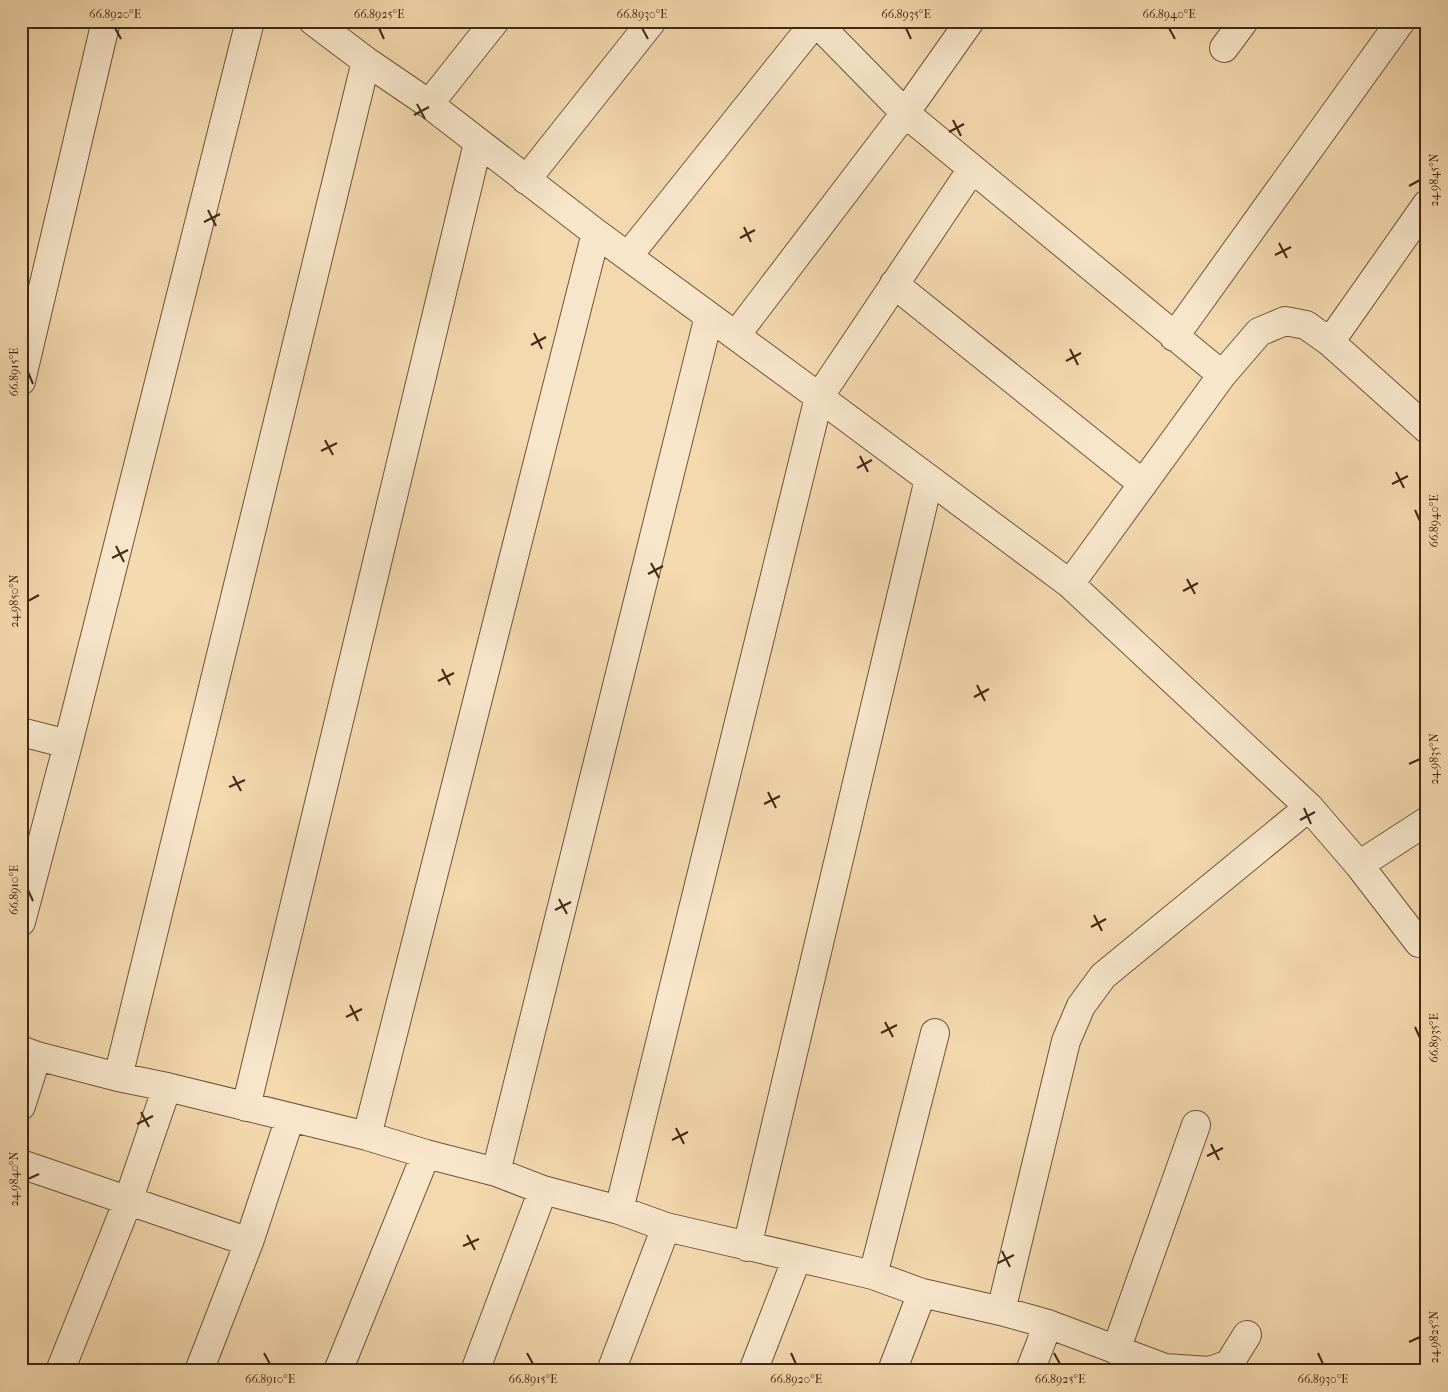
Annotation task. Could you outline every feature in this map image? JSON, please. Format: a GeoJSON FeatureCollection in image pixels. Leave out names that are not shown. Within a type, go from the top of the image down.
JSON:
{"type":"FeatureCollection","features":[{"type":"Feature","properties":{"kind":"street"},"geometry":{"type":"LineString","coordinates":[[21,381],[106,21]]}},
{"type":"Feature","properties":{"kind":"street"},"geometry":{"type":"LineString","coordinates":[[21,922],[68,744],[250,21]]}},
{"type":"Feature","properties":{"kind":"street"},"geometry":{"type":"LineString","coordinates":[[429,104],[495,21]]}},
{"type":"Feature","properties":{"kind":"street"},"geometry":{"type":"LineString","coordinates":[[526,180],[652,21]]}},
{"type":"Feature","properties":{"kind":"street"},"geometry":{"type":"LineString","coordinates":[[736,335],[905,114],[970,21]]}},
{"type":"Feature","properties":{"kind":"street"},"geometry":{"type":"LineString","coordinates":[[1224,48],[1244,21]]}},
{"type":"Feature","properties":{"kind":"street"},"geometry":{"type":"LineString","coordinates":[[1174,336],[1401,21]]}},
{"type":"Feature","properties":{"kind":"street"},"geometry":{"type":"LineString","coordinates":[[628,256],[816,22],[905,114],[1222,375]]}},
{"type":"Feature","properties":{"kind":"street"},"geometry":{"type":"LineString","coordinates":[[319,23],[366,61],[429,104],[596,233],[1070,584],[1309,807],[1359,865],[1419,943]]}},
{"type":"Feature","properties":{"kind":"street"},"geometry":{"type":"LineString","coordinates":[[118,1076],[366,61]]}},
{"type":"Feature","properties":{"kind":"street"},"geometry":{"type":"LineString","coordinates":[[246,1107],[478,143]]}},
{"type":"Feature","properties":{"kind":"street"},"geometry":{"type":"LineString","coordinates":[[619,1210],[819,397],[972,169]]}},
{"type":"Feature","properties":{"kind":"street"},"geometry":{"type":"LineString","coordinates":[[1330,342],[1427,204]]}},
{"type":"Feature","properties":{"kind":"street"},"geometry":{"type":"LineString","coordinates":[[367,1136],[596,233]]}},
{"type":"Feature","properties":{"kind":"street"},"geometry":{"type":"LineString","coordinates":[[894,284],[1143,484]]}},
{"type":"Feature","properties":{"kind":"street"},"geometry":{"type":"LineString","coordinates":[[496,1172],[709,316]]}},
{"type":"Feature","properties":{"kind":"street"},"geometry":{"type":"LineString","coordinates":[[1070,584],[1222,375],[1259,332],[1286,321],[1306,326],[1330,342],[1427,429]]}},
{"type":"Feature","properties":{"kind":"street"},"geometry":{"type":"LineString","coordinates":[[748,1247],[929,479]]}},
{"type":"Feature","properties":{"kind":"street"},"geometry":{"type":"LineString","coordinates":[[21,732],[68,744]]}},
{"type":"Feature","properties":{"kind":"street"},"geometry":{"type":"LineString","coordinates":[[1001,1311],[1066,1041],[1081,1006],[1103,976],[1309,807]]}},
{"type":"Feature","properties":{"kind":"street"},"geometry":{"type":"LineString","coordinates":[[1359,865],[1427,821]]}},
{"type":"Feature","properties":{"kind":"street"},"geometry":{"type":"LineString","coordinates":[[873,1275],[935,1033]]}},
{"type":"Feature","properties":{"kind":"street"},"geometry":{"type":"LineString","coordinates":[[21,1106],[29,1053],[367,1136],[496,1172],[543,1190],[619,1210],[666,1227],[873,1275],[922,1293],[1048,1324],[1164,1369],[1210,1370],[1229,1364],[1247,1335]]}},
{"type":"Feature","properties":{"kind":"street"},"geometry":{"type":"LineString","coordinates":[[60,1371],[128,1201],[167,1087]]}},
{"type":"Feature","properties":{"kind":"street"},"geometry":{"type":"LineString","coordinates":[[199,1371],[249,1242],[290,1118]]}},
{"type":"Feature","properties":{"kind":"street"},"geometry":{"type":"LineString","coordinates":[[1116,1350],[1196,1125]]}},
{"type":"Feature","properties":{"kind":"street"},"geometry":{"type":"LineString","coordinates":[[338,1371],[426,1154]]}},
{"type":"Feature","properties":{"kind":"street"},"geometry":{"type":"LineString","coordinates":[[21,1164],[249,1242]]}},
{"type":"Feature","properties":{"kind":"street"},"geometry":{"type":"LineString","coordinates":[[475,1371],[543,1190]]}},
{"type":"Feature","properties":{"kind":"street"},"geometry":{"type":"LineString","coordinates":[[612,1371],[666,1227]]}},
{"type":"Feature","properties":{"kind":"street"},"geometry":{"type":"LineString","coordinates":[[753,1371],[797,1258]]}},
{"type":"Feature","properties":{"kind":"street"},"geometry":{"type":"LineString","coordinates":[[892,1371],[922,1293]]}},
{"type":"Feature","properties":{"kind":"street"},"geometry":{"type":"LineString","coordinates":[[1030,1371],[1048,1324]]}}]}
